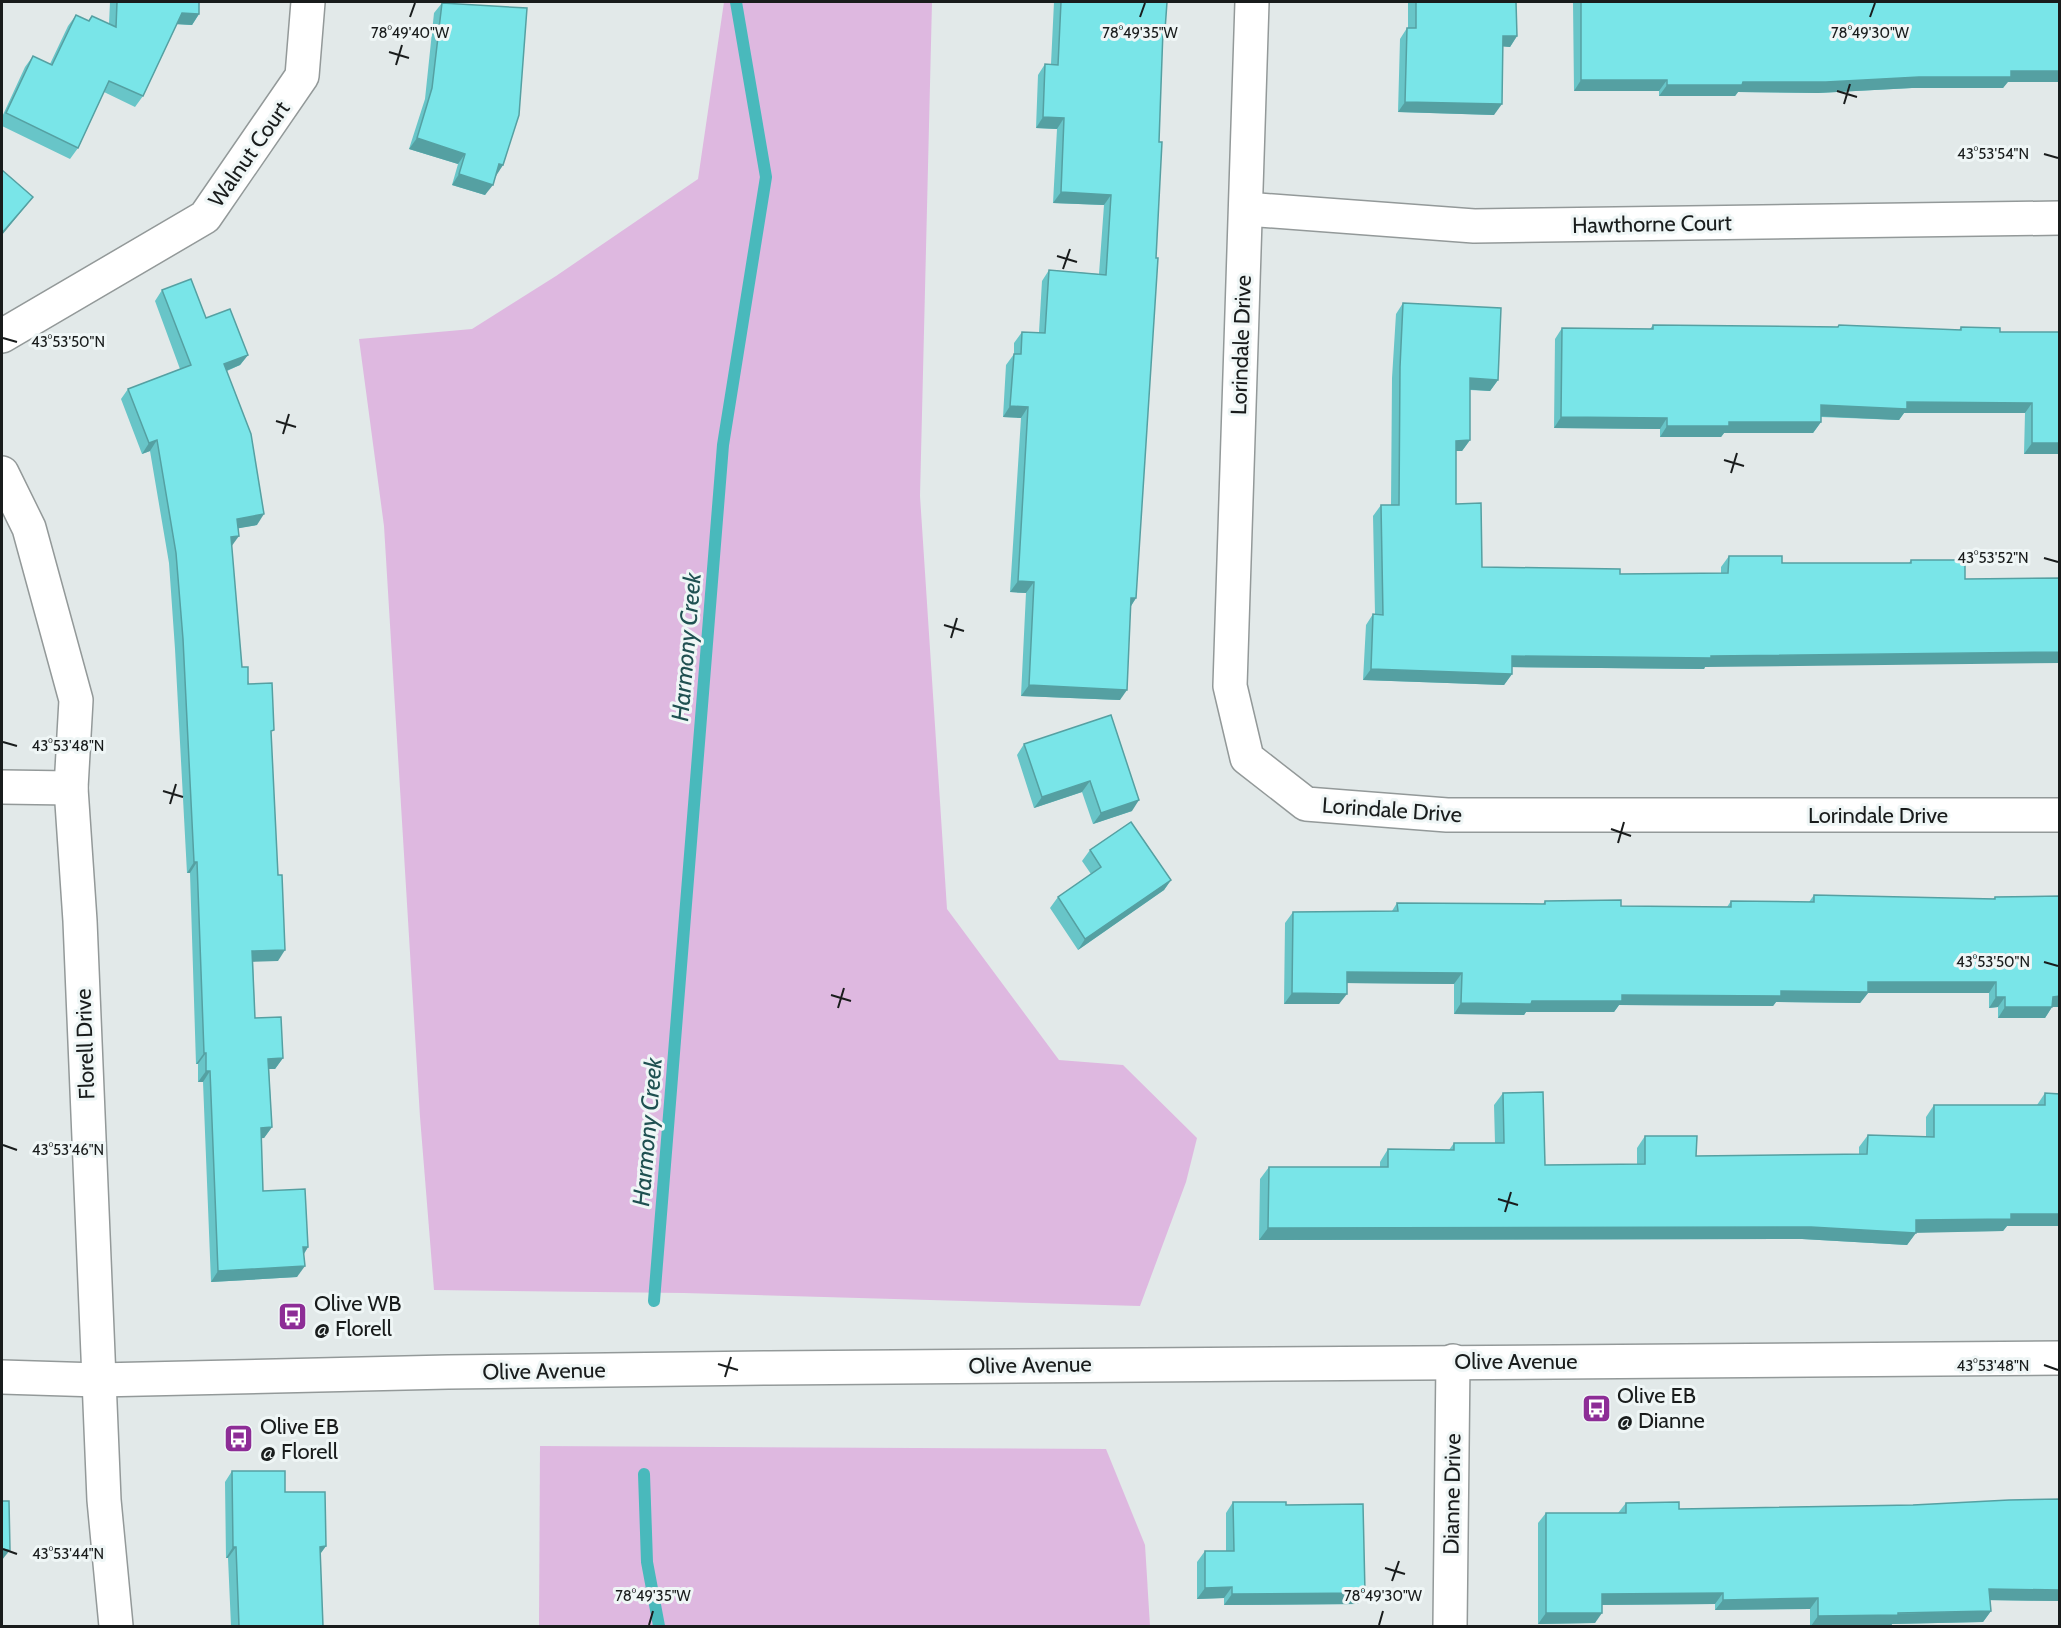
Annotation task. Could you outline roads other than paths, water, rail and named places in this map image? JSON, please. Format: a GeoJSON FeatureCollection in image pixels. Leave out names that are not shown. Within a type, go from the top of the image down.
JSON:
{"type":"FeatureCollection","features":[{"type":"Feature","properties":{"kind":"street","name":"Walnut Court"},"geometry":{"type":"LineString","coordinates":[[2,336],[205,217],[303,76],[308,2]]}},
{"type":"Feature","properties":{"kind":"street","name":"Lorindale Drive"},"geometry":{"type":"LineString","coordinates":[[1252,2],[1230,686],[1247,758],[1306,804],[1447,815],[2060,815]]}},
{"type":"Feature","properties":{"kind":"street","name":"Hawthorne Court"},"geometry":{"type":"LineString","coordinates":[[1246,209],[1474,226],[2060,218]]}},
{"type":"Feature","properties":{"kind":"street","name":"Florell Drive"},"geometry":{"type":"LineString","coordinates":[[2,473],[29,528],[76,700],[71,788],[80,921],[104,1500],[116,1626]]}},
{"type":"Feature","properties":{"kind":"street"},"geometry":{"type":"LineString","coordinates":[[2,787],[71,788]]}},
{"type":"Feature","properties":{"kind":"street","name":"Olive Avenue"},"geometry":{"type":"LineString","coordinates":[[2,1377],[98,1380],[448,1372],[1453,1361],[2060,1358]]}},
{"type":"Feature","properties":{"kind":"street","name":"Dianne Drive"},"geometry":{"type":"LineString","coordinates":[[1450,1626],[1453,1361]]}},
{"type":"Feature","properties":{"kind":"waterway","name":"Harmony Creek"},"geometry":{"type":"LineString","coordinates":[[654,1301],[723,445],[766,177],[736,2]]}},
{"type":"Feature","properties":{"kind":"waterway","name":"Harmony Creek"},"geometry":{"type":"LineString","coordinates":[[644,1474],[647,1562],[659,1626]]}},
{"type":"Feature","properties":{"kind":"place","name":"Olive WB @ Florell"},"geometry":{"type":"Point","coordinates":[293,1316]}},
{"type":"Feature","properties":{"kind":"place","name":"Olive EB @ Dianne"},"geometry":{"type":"Point","coordinates":[1596,1408]}},
{"type":"Feature","properties":{"kind":"place","name":"Olive EB @ Florell"},"geometry":{"type":"Point","coordinates":[239,1439]}}]}
